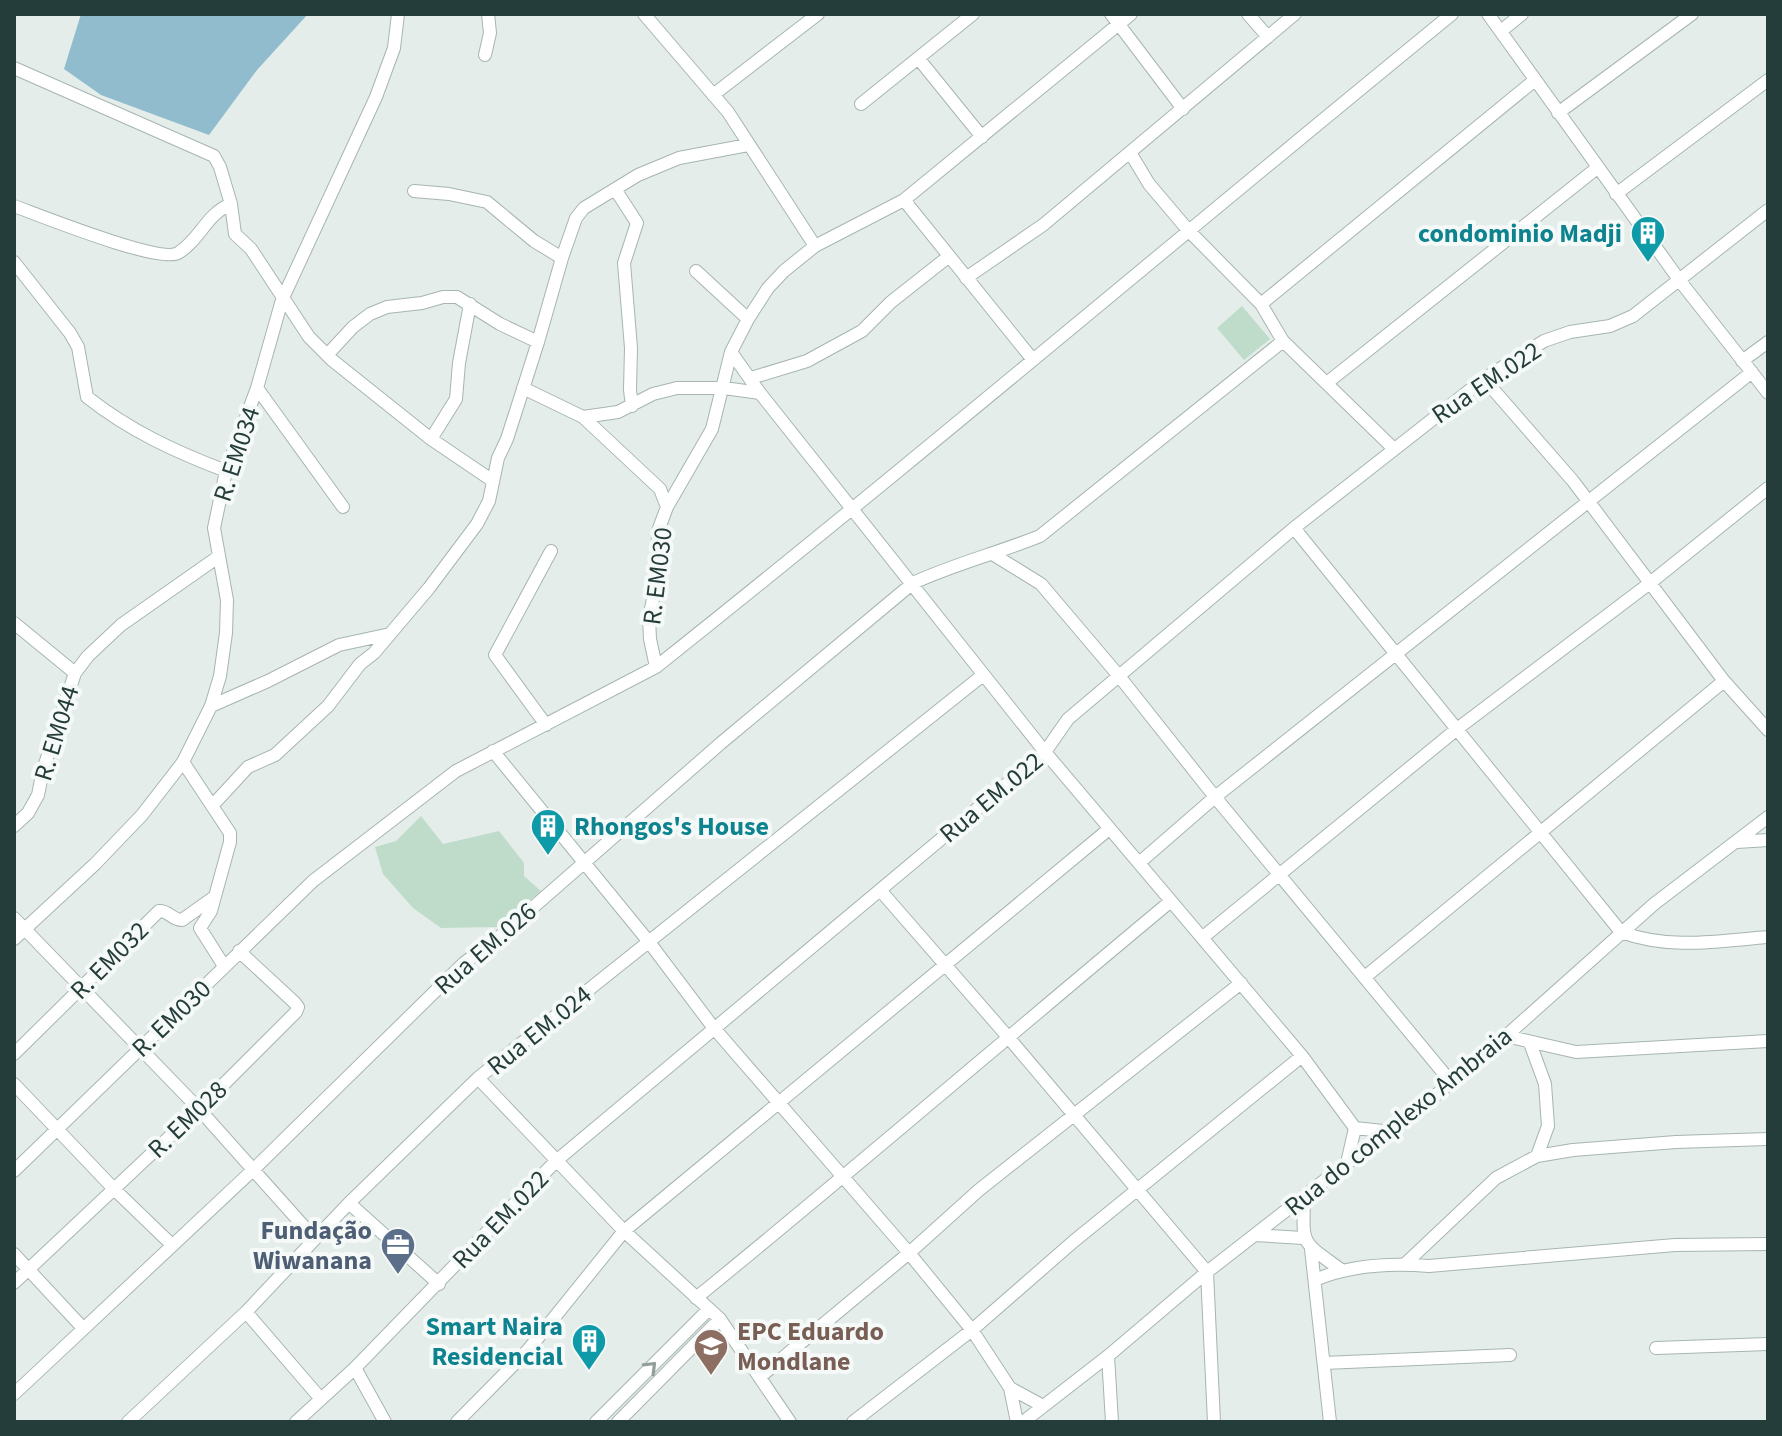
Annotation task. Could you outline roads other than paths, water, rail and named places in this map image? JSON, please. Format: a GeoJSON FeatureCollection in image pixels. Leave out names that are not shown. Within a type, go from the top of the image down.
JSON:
{"type":"FeatureCollection","features":[{"type":"Feature","properties":{"kind":"street","name":"R. EM034"},"geometry":{"type":"LineString","coordinates":[[14,939],[120,838],[183,762],[211,706],[220,676],[226,633],[227,600],[214,528],[226,471],[257,388],[282,300],[376,97],[394,48],[398,14]]}},
{"type":"Feature","properties":{"kind":"street"},"geometry":{"type":"LineString","coordinates":[[485,55],[490,33],[488,14]]}},
{"type":"Feature","properties":{"kind":"street"},"geometry":{"type":"LineString","coordinates":[[644,14],[728,112],[815,246]]}},
{"type":"Feature","properties":{"kind":"street"},"geometry":{"type":"LineString","coordinates":[[713,95],[818,14]]}},
{"type":"Feature","properties":{"kind":"street"},"geometry":{"type":"LineString","coordinates":[[861,104],[973,14]]}},
{"type":"Feature","properties":{"kind":"street","name":"R. EM030"},"geometry":{"type":"LineString","coordinates":[[14,1171],[313,881],[456,771],[656,667],[649,618],[657,580],[658,531],[667,507],[712,429],[731,352],[748,319],[784,271],[815,246],[904,200],[982,137],[1114,19],[1131,14]]}},
{"type":"Feature","properties":{"kind":"street"},"geometry":{"type":"LineString","coordinates":[[1248,14],[1268,37]]}},
{"type":"Feature","properties":{"kind":"street"},"geometry":{"type":"LineString","coordinates":[[966,278],[1043,225],[1295,14]]}},
{"type":"Feature","properties":{"kind":"street"},"geometry":{"type":"LineString","coordinates":[[656,667],[852,511],[1452,14]]}},
{"type":"Feature","properties":{"kind":"street"},"geometry":{"type":"LineString","coordinates":[[1488,14],[1680,281],[1768,393]]}},
{"type":"Feature","properties":{"kind":"street"},"geometry":{"type":"LineString","coordinates":[[1501,31],[1522,14]]}},
{"type":"Feature","properties":{"kind":"street"},"geometry":{"type":"LineString","coordinates":[[1558,113],[1692,14]]}},
{"type":"Feature","properties":{"kind":"street"},"geometry":{"type":"LineString","coordinates":[[1114,19],[1183,109]]}},
{"type":"Feature","properties":{"kind":"street"},"geometry":{"type":"LineString","coordinates":[[918,58],[982,137]]}},
{"type":"Feature","properties":{"kind":"street"},"geometry":{"type":"LineString","coordinates":[[14,68],[214,156],[231,204],[235,234],[251,249],[309,337],[431,439],[493,481]]}},
{"type":"Feature","properties":{"kind":"street"},"geometry":{"type":"LineString","coordinates":[[1261,304],[1535,80]]}},
{"type":"Feature","properties":{"kind":"street"},"geometry":{"type":"LineString","coordinates":[[1616,194],[1768,80]]}},
{"type":"Feature","properties":{"kind":"street"},"geometry":{"type":"LineString","coordinates":[[212,806],[248,767],[275,755],[328,706],[360,664],[374,653],[429,588],[477,524],[489,501],[498,458],[507,439],[562,258],[576,218],[584,208],[638,175],[679,158],[748,145]]}},
{"type":"Feature","properties":{"kind":"street"},"geometry":{"type":"LineString","coordinates":[[1131,154],[1149,184],[1188,230],[1261,304],[1283,341],[1393,448]]}},
{"type":"Feature","properties":{"kind":"street"},"geometry":{"type":"LineString","coordinates":[[1328,382],[1597,168]]}},
{"type":"Feature","properties":{"kind":"street"},"geometry":{"type":"LineString","coordinates":[[615,189],[637,223],[624,263],[632,406]]}},
{"type":"Feature","properties":{"kind":"street"},"geometry":{"type":"LineString","coordinates":[[414,191],[487,202],[534,241],[562,258]]}},
{"type":"Feature","properties":{"kind":"street"},"geometry":{"type":"LineString","coordinates":[[904,200],[1033,360]]}},
{"type":"Feature","properties":{"kind":"street"},"geometry":{"type":"LineString","coordinates":[[14,206],[134,249],[169,257],[179,253],[212,215],[231,204]]}},
{"type":"Feature","properties":{"kind":"street","name":"Rua EM.022"},"geometry":{"type":"LineString","coordinates":[[296,1422],[439,1284],[556,1161],[1045,752],[1068,719],[1294,528],[1484,379],[1544,341],[1570,332],[1623,322],[1768,210]]}},
{"type":"Feature","properties":{"kind":"street"},"geometry":{"type":"LineString","coordinates":[[751,378],[807,361],[862,331],[891,302],[948,257]]}},
{"type":"Feature","properties":{"kind":"street"},"geometry":{"type":"LineString","coordinates":[[14,262],[78,347],[87,397],[166,448],[226,471]]}},
{"type":"Feature","properties":{"kind":"street"},"geometry":{"type":"LineString","coordinates":[[696,271],[748,319]]}},
{"type":"Feature","properties":{"kind":"street"},"geometry":{"type":"LineString","coordinates":[[327,355],[370,314],[387,307],[443,297],[457,297],[500,324],[538,342]]}},
{"type":"Feature","properties":{"kind":"street"},"geometry":{"type":"LineString","coordinates":[[431,439],[456,399],[470,304]]}},
{"type":"Feature","properties":{"kind":"street","name":"Rua EM.026"},"geometry":{"type":"LineString","coordinates":[[14,1394],[254,1169],[464,963],[498,938],[583,862],[913,583],[1040,536],[1283,341]]}},
{"type":"Feature","properties":{"kind":"street"},"geometry":{"type":"LineString","coordinates":[[1742,361],[1768,342]]}},
{"type":"Feature","properties":{"kind":"street"},"geometry":{"type":"LineString","coordinates":[[731,352],[852,511],[913,583],[983,675],[1302,1056],[1355,1128],[1392,1132]]}},
{"type":"Feature","properties":{"kind":"street"},"geometry":{"type":"LineString","coordinates":[[1139,863],[1215,797],[1752,372]]}},
{"type":"Feature","properties":{"kind":"street"},"geometry":{"type":"LineString","coordinates":[[1484,379],[1588,501],[1724,681],[1768,730]]}},
{"type":"Feature","properties":{"kind":"street"},"geometry":{"type":"LineString","coordinates":[[257,388],[343,507]]}},
{"type":"Feature","properties":{"kind":"street"},"geometry":{"type":"LineString","coordinates":[[523,388],[583,417],[660,489],[667,507]]}},
{"type":"Feature","properties":{"kind":"street"},"geometry":{"type":"LineString","coordinates":[[583,417],[618,412],[653,394],[677,388],[724,388],[760,393]]}},
{"type":"Feature","properties":{"kind":"street"},"geometry":{"type":"LineString","coordinates":[[1202,938],[1457,729],[1650,583],[1768,488]]}},
{"type":"Feature","properties":{"kind":"street"},"geometry":{"type":"LineString","coordinates":[[1294,528],[1621,932],[1644,940],[1672,944],[1768,937]]}},
{"type":"Feature","properties":{"kind":"street"},"geometry":{"type":"LineString","coordinates":[[546,725],[495,655],[551,551]]}},
{"type":"Feature","properties":{"kind":"street"},"geometry":{"type":"LineString","coordinates":[[994,555],[1041,584],[1451,1082]]}},
{"type":"Feature","properties":{"kind":"street","name":"R. EM044"},"geometry":{"type":"LineString","coordinates":[[14,826],[28,813],[38,795],[43,770],[75,673],[121,625],[218,557]]}},
{"type":"Feature","properties":{"kind":"street"},"geometry":{"type":"LineString","coordinates":[[14,623],[75,673]]}},
{"type":"Feature","properties":{"kind":"street"},"geometry":{"type":"LineString","coordinates":[[211,706],[339,645],[390,634]]}},
{"type":"Feature","properties":{"kind":"street"},"geometry":{"type":"LineString","coordinates":[[366,639],[374,653]]}},
{"type":"Feature","properties":{"kind":"street","name":"Rua EM.024"},"geometry":{"type":"LineString","coordinates":[[128,1422],[246,1312],[349,1203],[478,1078],[983,675]]}},
{"type":"Feature","properties":{"kind":"street"},"geometry":{"type":"LineString","coordinates":[[1365,977],[1724,681]]}},
{"type":"Feature","properties":{"kind":"street"},"geometry":{"type":"LineString","coordinates":[[493,751],[649,942],[713,1027],[972,1330],[1010,1388],[1017,1422]]}},
{"type":"Feature","properties":{"kind":"street"},"geometry":{"type":"LineString","coordinates":[[183,762],[230,833],[211,911],[200,928],[224,966]]}},
{"type":"Feature","properties":{"kind":"street","name":"Rua do complexo Ambraia"},"geometry":{"type":"LineString","coordinates":[[1023,1422],[1108,1356],[1207,1272],[1347,1163],[1392,1132],[1506,1036],[1621,932],[1768,817]]}},
{"type":"Feature","properties":{"kind":"street"},"geometry":{"type":"LineString","coordinates":[[457,1422],[528,1350],[624,1231],[1109,829]]}},
{"type":"Feature","properties":{"kind":"street"},"geometry":{"type":"LineString","coordinates":[[1737,842],[1768,840]]}},
{"type":"Feature","properties":{"kind":"street"},"geometry":{"type":"LineString","coordinates":[[880,890],[1207,1272],[1214,1422]]}},
{"type":"Feature","properties":{"kind":"street","name":"R. EM032"},"geometry":{"type":"LineString","coordinates":[[14,1054],[159,911],[182,920],[213,898]]}},
{"type":"Feature","properties":{"kind":"street"},"geometry":{"type":"LineString","coordinates":[[696,1298],[844,1178],[1171,901]]}},
{"type":"Feature","properties":{"kind":"street"},"geometry":{"type":"LineString","coordinates":[[14,918],[199,1109],[315,1239]]}},
{"type":"Feature","properties":{"kind":"street","name":"R. EM028"},"geometry":{"type":"LineString","coordinates":[[14,1283],[199,1109],[298,1007],[239,951]]}},
{"type":"Feature","properties":{"kind":"street"},"geometry":{"type":"LineString","coordinates":[[761,1376],[909,1253],[979,1190],[1241,983]]}},
{"type":"Feature","properties":{"kind":"street"},"geometry":{"type":"LineString","coordinates":[[1506,1036],[1576,1052],[1768,1041]]}},
{"type":"Feature","properties":{"kind":"street"},"geometry":{"type":"LineString","coordinates":[[1530,1043],[1545,1084],[1548,1126],[1537,1156]]}},
{"type":"Feature","properties":{"kind":"street"},"geometry":{"type":"LineString","coordinates":[[853,1422],[972,1330],[1302,1056]]}},
{"type":"Feature","properties":{"kind":"street"},"geometry":{"type":"LineString","coordinates":[[478,1078],[624,1231],[720,1319],[790,1422]]}},
{"type":"Feature","properties":{"kind":"street"},"geometry":{"type":"LineString","coordinates":[[14,1084],[172,1245]]}},
{"type":"Feature","properties":{"kind":"street"},"geometry":{"type":"LineString","coordinates":[[1347,1163],[1355,1128]]}},
{"type":"Feature","properties":{"kind":"street"},"geometry":{"type":"LineString","coordinates":[[1405,1264],[1496,1178],[1537,1156],[1661,1143],[1768,1139]]}},
{"type":"Feature","properties":{"kind":"street"},"geometry":{"type":"LineString","coordinates":[[1304,1197],[1330,1422]]}},
{"type":"Feature","properties":{"kind":"street"},"geometry":{"type":"LineString","coordinates":[[349,1203],[439,1284]]}},
{"type":"Feature","properties":{"kind":"street"},"geometry":{"type":"LineString","coordinates":[[1255,1235],[1307,1243],[1340,1269]]}},
{"type":"Feature","properties":{"kind":"street"},"geometry":{"type":"LineString","coordinates":[[1315,1280],[1340,1269],[1405,1264],[1429,1266],[1675,1245],[1768,1244]]}},
{"type":"Feature","properties":{"kind":"street"},"geometry":{"type":"LineString","coordinates":[[14,1254],[82,1327]]}},
{"type":"Feature","properties":{"kind":"street"},"geometry":{"type":"LineString","coordinates":[[596,1422],[708,1310]]}},
{"type":"Feature","properties":{"kind":"street"},"geometry":{"type":"LineString","coordinates":[[246,1312],[321,1399]]}},
{"type":"Feature","properties":{"kind":"street"},"geometry":{"type":"LineString","coordinates":[[618,1422],[720,1319]]}},
{"type":"Feature","properties":{"kind":"street"},"geometry":{"type":"LineString","coordinates":[[1656,1348],[1768,1344]]}},
{"type":"Feature","properties":{"kind":"street"},"geometry":{"type":"LineString","coordinates":[[1324,1363],[1510,1355]]}},
{"type":"Feature","properties":{"kind":"street"},"geometry":{"type":"LineString","coordinates":[[1108,1356],[1112,1422]]}},
{"type":"Feature","properties":{"kind":"street"},"geometry":{"type":"LineString","coordinates":[[355,1368],[385,1422]]}},
{"type":"Feature","properties":{"kind":"street"},"geometry":{"type":"LineString","coordinates":[[1010,1388],[1043,1406]]}},
{"type":"Feature","properties":{"kind":"water"},"geometry":{"type":"Polygon","coordinates":[[[81,14],[308,14],[257,70],[209,135],[101,95],[64,69],[81,14]]]}},
{"type":"Feature","properties":{"kind":"place","name":"condominio Madji"},"geometry":{"type":"Point","coordinates":[1648,264]}},
{"type":"Feature","properties":{"kind":"place","name":"Rhongos's House"},"geometry":{"type":"Point","coordinates":[548,857]}},
{"type":"Feature","properties":{"kind":"place","name":"Fundação Wiwanana"},"geometry":{"type":"Point","coordinates":[398,1276]}},
{"type":"Feature","properties":{"kind":"place","name":"Smart Naira Residencial"},"geometry":{"type":"Point","coordinates":[589,1372]}},
{"type":"Feature","properties":{"kind":"place","name":"EPC Eduardo Mondlane"},"geometry":{"type":"Point","coordinates":[711,1377]}}]}
